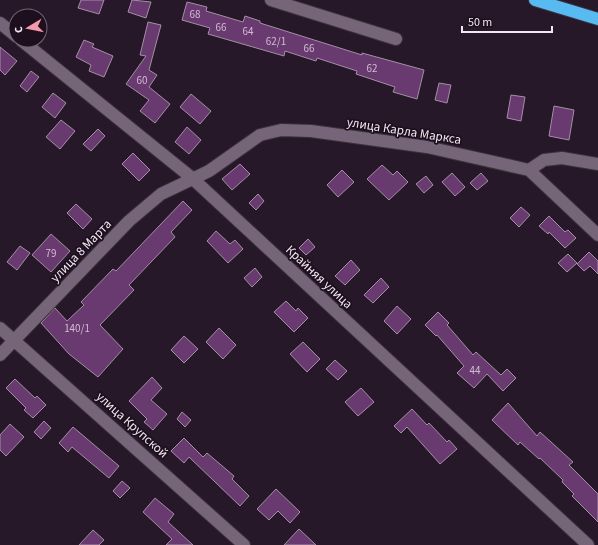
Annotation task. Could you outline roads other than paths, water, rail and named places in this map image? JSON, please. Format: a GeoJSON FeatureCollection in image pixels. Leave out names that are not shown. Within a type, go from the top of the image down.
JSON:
{"type":"FeatureCollection","features":[{"type":"Feature","properties":{"kind":"highway"},"geometry":{"type":"LineString","coordinates":[[535,0],[598,19]]}},
{"type":"Feature","properties":{"kind":"street"},"geometry":{"type":"LineString","coordinates":[[271,0],[396,39]]}},
{"type":"Feature","properties":{"kind":"street"},"geometry":{"type":"LineString","coordinates":[[0,23],[8,30]]}},
{"type":"Feature","properties":{"kind":"street","name":"Крайняя улица"},"geometry":{"type":"LineString","coordinates":[[31,48],[192,178],[588,545]]}},
{"type":"Feature","properties":{"kind":"street","name":"улица Карла Маркса"},"geometry":{"type":"LineString","coordinates":[[192,178],[209,171],[260,135],[281,130],[312,131],[427,146],[529,170],[598,234]]}},
{"type":"Feature","properties":{"kind":"street"},"geometry":{"type":"LineString","coordinates":[[529,170],[544,160],[562,158],[598,164]]}},
{"type":"Feature","properties":{"kind":"street","name":"улица 8 Марта"},"geometry":{"type":"LineString","coordinates":[[0,355],[129,222],[161,194],[192,178]]}},
{"type":"Feature","properties":{"kind":"street","name":"улица Крупской"},"geometry":{"type":"LineString","coordinates":[[0,328],[244,545]]}}]}
